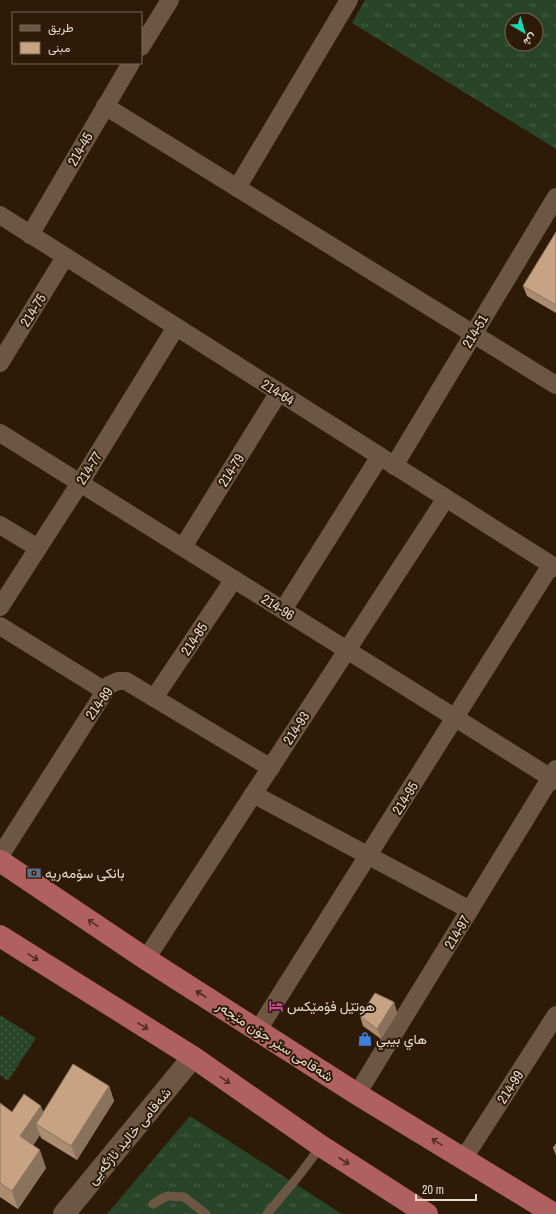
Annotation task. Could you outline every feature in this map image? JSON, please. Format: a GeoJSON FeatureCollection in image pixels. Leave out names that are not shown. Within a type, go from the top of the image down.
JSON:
{"type":"FeatureCollection","features":[{"type":"Feature","properties":{"kind":"highway","name":"شەقامی سێر جۆن مێجەر"},"geometry":{"type":"LineString","coordinates":[[0,860],[146,958],[358,1094],[554,1214]]}},
{"type":"Feature","properties":{"kind":"highway"},"geometry":{"type":"LineString","coordinates":[[0,936],[193,1057],[321,1146],[427,1214]]}},
{"type":"Feature","properties":{"kind":"street"},"geometry":{"type":"LineString","coordinates":[[142,45],[170,0]]}},
{"type":"Feature","properties":{"kind":"street"},"geometry":{"type":"LineString","coordinates":[[237,188],[348,0]]}},
{"type":"Feature","properties":{"kind":"street","name":"214-45"},"geometry":{"type":"LineString","coordinates":[[30,235],[130,64]]}},
{"type":"Feature","properties":{"kind":"street"},"geometry":{"type":"LineString","coordinates":[[105,106],[556,385]]}},
{"type":"Feature","properties":{"kind":"street","name":"214-51"},"geometry":{"type":"LineString","coordinates":[[283,610],[473,334],[556,197]]}},
{"type":"Feature","properties":{"kind":"street","name":"214-64"},"geometry":{"type":"LineString","coordinates":[[0,216],[554,567]]}},
{"type":"Feature","properties":{"kind":"street","name":"214-75"},"geometry":{"type":"LineString","coordinates":[[0,362],[65,257]]}},
{"type":"Feature","properties":{"kind":"street","name":"214-77"},"geometry":{"type":"LineString","coordinates":[[0,607],[80,483],[176,327]]}},
{"type":"Feature","properties":{"kind":"street","name":"214-79"},"geometry":{"type":"LineString","coordinates":[[183,547],[279,392]]}},
{"type":"Feature","properties":{"kind":"street","name":"214-96"},"geometry":{"type":"LineString","coordinates":[[0,433],[455,718],[554,776]]}},
{"type":"Feature","properties":{"kind":"street","name":"214-93"},"geometry":{"type":"LineString","coordinates":[[146,958],[446,498]]}},
{"type":"Feature","properties":{"kind":"street"},"geometry":{"type":"LineString","coordinates":[[0,525],[38,548]]}},
{"type":"Feature","properties":{"kind":"street","name":"214-95"},"geometry":{"type":"LineString","coordinates":[[258,1030],[455,718],[554,567]]}},
{"type":"Feature","properties":{"kind":"street","name":"214-85"},"geometry":{"type":"LineString","coordinates":[[154,698],[234,579]]}},
{"type":"Feature","properties":{"kind":"street"},"geometry":{"type":"LineString","coordinates":[[0,626],[105,691]]}},
{"type":"Feature","properties":{"kind":"street","name":"214-89"},"geometry":{"type":"LineString","coordinates":[[0,856],[109,685],[118,681],[126,681],[271,768]]}},
{"type":"Feature","properties":{"kind":"street","name":"214-97"},"geometry":{"type":"LineString","coordinates":[[358,1094],[554,776]]}},
{"type":"Feature","properties":{"kind":"street"},"geometry":{"type":"LineString","coordinates":[[253,794],[470,910]]}},
{"type":"Feature","properties":{"kind":"street","name":"214-99"},"geometry":{"type":"LineString","coordinates":[[464,1158],[556,1015]]}},
{"type":"Feature","properties":{"kind":"street","name":"شەقامی خالید ئاژگەیی"},"geometry":{"type":"LineString","coordinates":[[64,1214],[193,1057]]}},
{"type":"Feature","properties":{"kind":"lane"},"geometry":{"type":"LineString","coordinates":[[266,1214],[321,1146]]}},
{"type":"Feature","properties":{"kind":"lane"},"geometry":{"type":"LineString","coordinates":[[153,1204],[167,1196],[184,1197],[206,1214]]}},
{"type":"Feature","properties":{"kind":"green space"},"geometry":{"type":"Polygon","coordinates":[[[365,0],[556,0],[556,149],[352,23],[365,0]]]}},
{"type":"Feature","properties":{"kind":"green space"},"geometry":{"type":"Polygon","coordinates":[[[0,1015],[36,1038],[8,1081],[0,1075],[0,1015]]]}},
{"type":"Feature","properties":{"kind":"green space"},"geometry":{"type":"Polygon","coordinates":[[[190,1116],[342,1214],[107,1214],[190,1116]]]}},
{"type":"Feature","properties":{"kind":"building"},"geometry":{"type":"Polygon","coordinates":[[[556,232],[556,305],[523,286],[556,232]]]}},
{"type":"Feature","properties":{"kind":"building"},"geometry":{"type":"Polygon","coordinates":[[[375,993],[394,1002],[377,1029],[360,1016],[375,993]]]}},
{"type":"Feature","properties":{"kind":"building"},"geometry":{"type":"Polygon","coordinates":[[[73,1064],[109,1086],[71,1146],[36,1124],[73,1064]]]}},
{"type":"Feature","properties":{"kind":"building"},"geometry":{"type":"Polygon","coordinates":[[[24,1094],[41,1106],[20,1136],[40,1150],[12,1191],[0,1183],[0,1103],[12,1112],[24,1094]]]}},
{"type":"Feature","properties":{"kind":"place","name":"بانکی سۆمەریە"},"geometry":{"type":"Point","coordinates":[34,873]}},
{"type":"Feature","properties":{"kind":"place","name":"هوتێل فۆمێکس"},"geometry":{"type":"Point","coordinates":[276,1006]}},
{"type":"Feature","properties":{"kind":"place","name":"هاي بيبي"},"geometry":{"type":"Point","coordinates":[365,1039]}}]}
